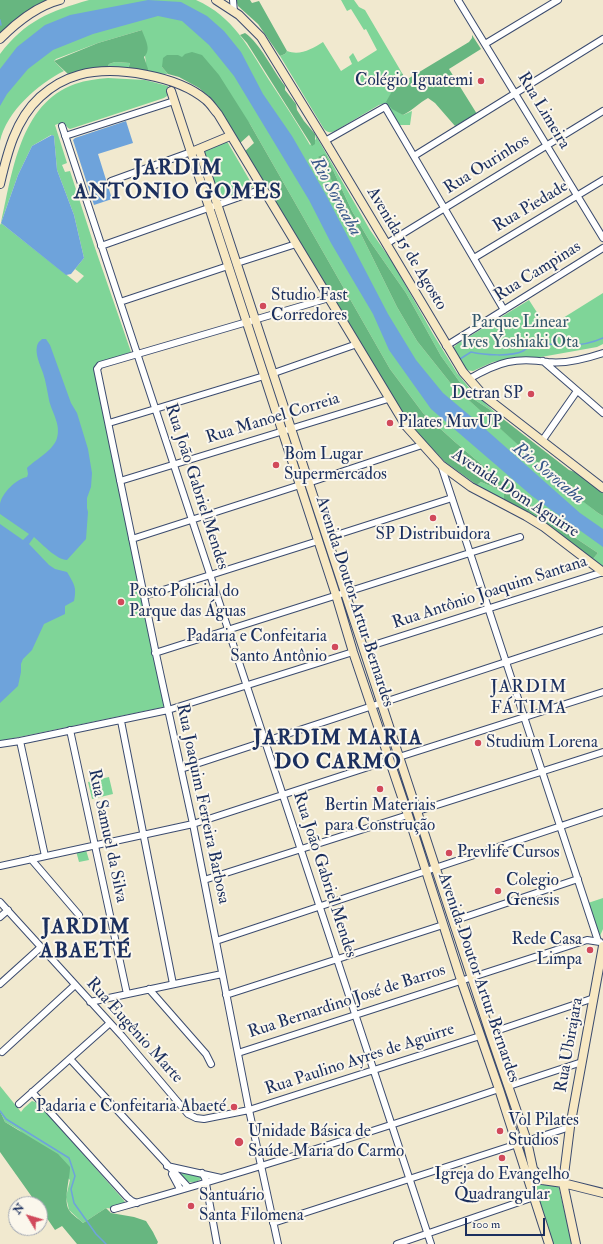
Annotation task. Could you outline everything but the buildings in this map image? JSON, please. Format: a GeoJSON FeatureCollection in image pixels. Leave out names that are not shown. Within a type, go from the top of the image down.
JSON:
{"type":"FeatureCollection","features":[{"type":"Feature","properties":{"kind":"main road"},"geometry":{"type":"LineString","coordinates":[[0,39],[18,22],[35,11],[60,0]]}},
{"type":"Feature","properties":{"kind":"main road","name":"Avenida 15 de Agosto"},"geometry":{"type":"LineString","coordinates":[[218,0],[229,2],[234,12],[261,37],[463,372],[484,396],[603,488]]}},
{"type":"Feature","properties":{"kind":"main road","name":"Avenida Dom Aguirre"},"geometry":{"type":"LineString","coordinates":[[0,184],[11,142],[24,116],[39,98],[50,89],[67,79],[81,74],[105,72],[143,74],[166,79],[189,88],[207,101],[218,114],[388,398],[406,426],[422,445],[441,465],[456,476],[484,494],[544,527],[603,572]]}},
{"type":"Feature","properties":{"kind":"main road","name":"Avenida Doutor Artur Bernardes"},"geometry":{"type":"LineString","coordinates":[[171,91],[264,376],[286,430],[304,484],[327,538],[364,648],[490,1033],[509,1086],[533,1169],[542,1180]]}},
{"type":"Feature","properties":{"kind":"main road"},"geometry":{"type":"LineString","coordinates":[[191,152],[230,136]]}},
{"type":"Feature","properties":{"kind":"main road","name":"Avenida Doutor Artur Bernardes"},"geometry":{"type":"LineString","coordinates":[[199,149],[274,373],[286,430]]}},
{"type":"Feature","properties":{"kind":"main road","name":"Avenida Doutor Artur Bernardes"},"geometry":{"type":"LineString","coordinates":[[304,484],[318,541],[353,652],[390,760],[461,980],[500,1089],[549,1244]]}},
{"type":"Feature","properties":{"kind":"main road","name":"Rua Ubirajara"},"geometry":{"type":"LineString","coordinates":[[576,1244],[563,1183],[570,1127],[594,998],[601,943]]}},
{"type":"Feature","properties":{"kind":"main road"},"geometry":{"type":"LineString","coordinates":[[529,1180],[563,1183],[603,1193]]}},
{"type":"Feature","properties":{"kind":"street","name":"Rua Limeira"},"geometry":{"type":"LineString","coordinates":[[458,0],[603,238]]}},
{"type":"Feature","properties":{"kind":"street"},"geometry":{"type":"LineString","coordinates":[[485,44],[558,0]]}},
{"type":"Feature","properties":{"kind":"street"},"geometry":{"type":"LineString","coordinates":[[414,156],[603,39]]}},
{"type":"Feature","properties":{"kind":"street"},"geometry":{"type":"LineString","coordinates":[[65,136],[174,101]]}},
{"type":"Feature","properties":{"kind":"street"},"geometry":{"type":"LineString","coordinates":[[325,141],[385,107],[504,310]]}},
{"type":"Feature","properties":{"kind":"street","name":"Rua Ourinhos"},"geometry":{"type":"LineString","coordinates":[[386,244],[603,110]]}},
{"type":"Feature","properties":{"kind":"street","name":"Rua João Gabriel Mendes"},"geometry":{"type":"LineString","coordinates":[[62,126],[431,1244]]}},
{"type":"Feature","properties":{"kind":"street"},"geometry":{"type":"LineString","coordinates":[[111,180],[191,152]]}},
{"type":"Feature","properties":{"kind":"street","name":"Rua Piedade"},"geometry":{"type":"LineString","coordinates":[[474,258],[603,180]]}},
{"type":"Feature","properties":{"kind":"street"},"geometry":{"type":"LineString","coordinates":[[101,246],[262,189]]}},
{"type":"Feature","properties":{"kind":"street"},"geometry":{"type":"LineString","coordinates":[[237,263],[296,244]]}},
{"type":"Feature","properties":{"kind":"street","name":"Rua Campinas"},"geometry":{"type":"LineString","coordinates":[[446,346],[603,248]]}},
{"type":"Feature","properties":{"kind":"street"},"geometry":{"type":"LineString","coordinates":[[120,302],[228,266]]}},
{"type":"Feature","properties":{"kind":"street"},"geometry":{"type":"LineString","coordinates":[[137,353],[329,298]]}},
{"type":"Feature","properties":{"kind":"street"},"geometry":{"type":"LineString","coordinates":[[274,373],[357,344]]}},
{"type":"Feature","properties":{"kind":"street","name":"Rua Joaquim Ferreira Barbosa"},"geometry":{"type":"LineString","coordinates":[[137,353],[100,365],[97,369],[155,653],[182,768],[260,1166],[278,1244]]}},
{"type":"Feature","properties":{"kind":"street"},"geometry":{"type":"LineString","coordinates":[[469,379],[492,366],[509,362],[542,360],[549,362],[564,362],[603,353]]}},
{"type":"Feature","properties":{"kind":"street"},"geometry":{"type":"LineString","coordinates":[[542,360],[603,413]]}},
{"type":"Feature","properties":{"kind":"street"},"geometry":{"type":"LineString","coordinates":[[109,423],[264,376]]}},
{"type":"Feature","properties":{"kind":"street"},"geometry":{"type":"LineString","coordinates":[[542,441],[577,391]]}},
{"type":"Feature","properties":{"kind":"street","name":"Rua Manoel Correia"},"geometry":{"type":"LineString","coordinates":[[120,481],[388,398]]}},
{"type":"Feature","properties":{"kind":"street"},"geometry":{"type":"LineString","coordinates":[[132,539],[422,445]]}},
{"type":"Feature","properties":{"kind":"street"},"geometry":{"type":"LineString","coordinates":[[441,465],[560,826],[601,943]]}},
{"type":"Feature","properties":{"kind":"street"},"geometry":{"type":"LineString","coordinates":[[448,485],[450,480],[456,476]]}},
{"type":"Feature","properties":{"kind":"street"},"geometry":{"type":"LineString","coordinates":[[327,538],[452,498]]}},
{"type":"Feature","properties":{"kind":"street"},"geometry":{"type":"LineString","coordinates":[[155,653],[520,537]]}},
{"type":"Feature","properties":{"kind":"street"},"geometry":{"type":"LineString","coordinates":[[144,596],[318,541]]}},
{"type":"Feature","properties":{"kind":"street","name":"Rua Antônio Joaquim Santana"},"geometry":{"type":"LineString","coordinates":[[364,648],[603,572]]}},
{"type":"Feature","properties":{"kind":"street"},"geometry":{"type":"LineString","coordinates":[[182,768],[603,630]]}},
{"type":"Feature","properties":{"kind":"street"},"geometry":{"type":"LineString","coordinates":[[0,744],[168,710],[353,652]]}},
{"type":"Feature","properties":{"kind":"street"},"geometry":{"type":"LineString","coordinates":[[399,758],[603,692]]}},
{"type":"Feature","properties":{"kind":"street"},"geometry":{"type":"LineString","coordinates":[[121,720],[173,984]]}},
{"type":"Feature","properties":{"kind":"street","name":"Rua Samuel da Silva"},"geometry":{"type":"LineString","coordinates":[[70,730],[126,994]]}},
{"type":"Feature","properties":{"kind":"street"},"geometry":{"type":"LineString","coordinates":[[20,741],[45,856]]}},
{"type":"Feature","properties":{"kind":"street"},"geometry":{"type":"LineString","coordinates":[[418,811],[603,752]]}},
{"type":"Feature","properties":{"kind":"street"},"geometry":{"type":"LineString","coordinates":[[0,866],[193,824],[390,760]]}},
{"type":"Feature","properties":{"kind":"street"},"geometry":{"type":"LineString","coordinates":[[216,941],[603,812]]}},
{"type":"Feature","properties":{"kind":"street"},"geometry":{"type":"LineString","coordinates":[[204,880],[408,815]]}},
{"type":"Feature","properties":{"kind":"street"},"geometry":{"type":"LineString","coordinates":[[31,860],[79,915]]}},
{"type":"Feature","properties":{"kind":"street"},"geometry":{"type":"LineString","coordinates":[[453,921],[578,879]]}},
{"type":"Feature","properties":{"kind":"street","name":"Rua Eugênio Marte"},"geometry":{"type":"LineString","coordinates":[[0,902],[110,1023],[188,1114],[196,1118],[204,1119],[249,1110]]}},
{"type":"Feature","properties":{"kind":"street"},"geometry":{"type":"LineString","coordinates":[[0,917],[8,910]]}},
{"type":"Feature","properties":{"kind":"street"},"geometry":{"type":"LineString","coordinates":[[226,994],[443,925]]}},
{"type":"Feature","properties":{"kind":"street","name":"Rua Bernardino José de Barros"},"geometry":{"type":"LineString","coordinates":[[238,1053],[587,940],[601,943]]}},
{"type":"Feature","properties":{"kind":"street"},"geometry":{"type":"LineString","coordinates":[[0,984],[41,947]]}},
{"type":"Feature","properties":{"kind":"street"},"geometry":{"type":"LineString","coordinates":[[90,1002],[222,974]]}},
{"type":"Feature","properties":{"kind":"street"},"geometry":{"type":"LineString","coordinates":[[2,1052],[75,985]]}},
{"type":"Feature","properties":{"kind":"street"},"geometry":{"type":"LineString","coordinates":[[149,989],[206,1054],[211,1064]]}},
{"type":"Feature","properties":{"kind":"street"},"geometry":{"type":"LineString","coordinates":[[490,1033],[594,998]]}},
{"type":"Feature","properties":{"kind":"street"},"geometry":{"type":"LineString","coordinates":[[19,1104],[110,1023]]}},
{"type":"Feature","properties":{"kind":"street","name":"Rua Paulino Ayres de Aguirre"},"geometry":{"type":"LineString","coordinates":[[249,1110],[480,1036]]}},
{"type":"Feature","properties":{"kind":"street"},"geometry":{"type":"LineString","coordinates":[[70,1059],[188,1187]]}},
{"type":"Feature","properties":{"kind":"street"},"geometry":{"type":"LineString","coordinates":[[509,1086],[582,1062]]}},
{"type":"Feature","properties":{"kind":"street"},"geometry":{"type":"LineString","coordinates":[[114,1209],[221,1178],[392,1125],[500,1089]]}},
{"type":"Feature","properties":{"kind":"street"},"geometry":{"type":"LineString","coordinates":[[32,1092],[127,1197],[137,1203]]}},
{"type":"Feature","properties":{"kind":"street"},"geometry":{"type":"LineString","coordinates":[[273,1223],[570,1127]]}},
{"type":"Feature","properties":{"kind":"street"},"geometry":{"type":"LineString","coordinates":[[168,1166],[221,1178]]}},
{"type":"Feature","properties":{"kind":"street"},"geometry":{"type":"LineString","coordinates":[[168,1166],[179,1186],[179,1190]]}},
{"type":"Feature","properties":{"kind":"street"},"geometry":{"type":"LineString","coordinates":[[202,1173],[205,1178],[217,1244]]}},
{"type":"Feature","properties":{"kind":"street"},"geometry":{"type":"LineString","coordinates":[[397,1244],[534,1197]]}},
{"type":"Feature","properties":{"kind":"green space"},"geometry":{"type":"Polygon","coordinates":[[[0,0],[48,0],[32,8],[0,37],[0,0]]]}},
{"type":"Feature","properties":{"kind":"green space"},"geometry":{"type":"Polygon","coordinates":[[[89,0],[196,0],[209,7],[230,24],[247,45],[310,145],[316,139],[315,134],[370,230],[393,263],[457,373],[471,390],[498,415],[475,400],[441,356],[406,293],[369,240],[352,211],[327,157],[318,157],[351,214],[397,307],[417,341],[452,385],[570,491],[603,516],[603,567],[592,560],[598,553],[525,501],[423,413],[390,369],[250,124],[183,57],[162,67],[168,74],[147,73],[142,30],[98,43],[56,59],[54,61],[64,71],[44,83],[16,109],[9,119],[0,141],[0,54],[19,33],[29,25],[62,8],[89,0]]]}},
{"type":"Feature","properties":{"kind":"green space"},"geometry":{"type":"Polygon","coordinates":[[[236,0],[250,0],[252,3],[259,1],[287,51],[285,54],[280,56],[258,24],[238,6],[236,0]]]}},
{"type":"Feature","properties":{"kind":"green space"},"geometry":{"type":"Polygon","coordinates":[[[341,0],[354,0],[359,7],[365,10],[402,73],[387,102],[403,115],[412,111],[410,125],[399,125],[385,103],[335,131],[327,131],[324,129],[280,56],[285,54],[287,51],[297,53],[306,51],[323,42],[341,71],[352,64],[349,57],[353,53],[358,62],[377,50],[366,29],[364,30],[351,9],[347,11],[341,0]]]}},
{"type":"Feature","properties":{"kind":"green space"},"geometry":{"type":"Polygon","coordinates":[[[142,30],[148,48],[144,57],[148,69],[147,73],[128,69],[130,63],[115,62],[109,64],[107,68],[86,69],[68,74],[54,61],[98,43],[142,30]]]}},
{"type":"Feature","properties":{"kind":"green space"},"geometry":{"type":"Polygon","coordinates":[[[245,33],[261,50],[285,86],[285,90],[296,104],[297,110],[304,121],[315,134],[315,144],[312,146],[247,43],[240,35],[245,33]]]}},
{"type":"Feature","properties":{"kind":"green space"},"geometry":{"type":"Polygon","coordinates":[[[472,35],[481,49],[449,69],[477,114],[455,126],[435,103],[428,98],[403,115],[392,109],[386,102],[402,73],[406,80],[469,42],[472,35]]]}},
{"type":"Feature","properties":{"kind":"green space"},"geometry":{"type":"Polygon","coordinates":[[[192,52],[202,55],[219,75],[250,124],[390,369],[423,413],[525,501],[598,553],[592,560],[532,515],[506,501],[504,499],[504,492],[481,482],[477,485],[445,462],[409,424],[244,152],[254,143],[249,135],[239,144],[212,99],[199,88],[179,77],[168,74],[162,67],[163,58],[167,55],[178,55],[182,57],[185,54],[192,52]]]}},
{"type":"Feature","properties":{"kind":"green space"},"geometry":{"type":"Polygon","coordinates":[[[115,62],[130,63],[128,69],[107,68],[109,64],[115,62]]]}},
{"type":"Feature","properties":{"kind":"green space"},"geometry":{"type":"Polygon","coordinates":[[[108,78],[145,80],[168,86],[167,96],[164,98],[70,129],[63,122],[55,125],[67,163],[62,165],[65,172],[70,171],[131,352],[101,362],[94,367],[164,707],[0,741],[0,225],[15,162],[30,123],[42,107],[56,93],[75,84],[108,78]],[[51,135],[32,146],[18,175],[1,223],[77,283],[84,276],[75,269],[84,258],[74,215],[57,170],[54,136],[51,135]]]}},
{"type":"Feature","properties":{"kind":"green space"},"geometry":{"type":"Polygon","coordinates":[[[225,140],[253,186],[250,190],[222,200],[220,199],[204,153],[205,149],[225,140]]]}},
{"type":"Feature","properties":{"kind":"green space"},"geometry":{"type":"Polygon","coordinates":[[[324,154],[327,157],[352,211],[369,240],[406,293],[441,356],[459,381],[475,400],[498,415],[569,470],[581,474],[601,490],[603,492],[603,516],[569,491],[452,385],[417,341],[397,307],[351,214],[318,157],[324,154]]]}},
{"type":"Feature","properties":{"kind":"green space","name":"Parque Linear Ives Yoshiaki Ota"},"geometry":{"type":"Polygon","coordinates":[[[603,293],[603,344],[597,347],[541,357],[521,357],[493,362],[473,371],[466,370],[453,348],[457,344],[529,300],[547,328],[603,293]]]}},
{"type":"Feature","properties":{"kind":"green space"},"geometry":{"type":"Polygon","coordinates":[[[481,482],[504,492],[506,501],[477,485],[481,482]]]}},
{"type":"Feature","properties":{"kind":"green space"},"geometry":{"type":"Polygon","coordinates":[[[109,777],[113,794],[92,799],[88,782],[109,777]]]}},
{"type":"Feature","properties":{"kind":"green space"},"geometry":{"type":"Polygon","coordinates":[[[86,850],[89,860],[79,862],[76,851],[86,850]]]}},
{"type":"Feature","properties":{"kind":"green space"},"geometry":{"type":"Polygon","coordinates":[[[603,898],[603,929],[600,936],[598,936],[588,903],[603,898]]]}},
{"type":"Feature","properties":{"kind":"green space"},"geometry":{"type":"Polygon","coordinates":[[[0,1086],[21,1112],[32,1101],[38,1103],[125,1202],[117,1207],[106,1208],[83,1223],[69,1210],[66,1197],[70,1180],[19,1130],[5,1122],[0,1111],[0,1086]]]}},
{"type":"Feature","properties":{"kind":"green space"},"geometry":{"type":"Polygon","coordinates":[[[0,1111],[5,1122],[58,1154],[70,1167],[67,1189],[67,1206],[73,1215],[83,1223],[106,1208],[111,1213],[134,1217],[146,1221],[158,1242],[157,1244],[77,1244],[62,1226],[55,1230],[48,1220],[48,1196],[31,1196],[0,1152],[0,1111]]]}},
{"type":"Feature","properties":{"kind":"green space"},"geometry":{"type":"Polygon","coordinates":[[[183,1172],[200,1175],[203,1177],[200,1180],[190,1182],[185,1180],[181,1174],[183,1172]]]}},
{"type":"Feature","properties":{"kind":"green space"},"geometry":{"type":"Polygon","coordinates":[[[533,1182],[558,1184],[572,1244],[553,1244],[533,1182]]]}},
{"type":"Feature","properties":{"kind":"water","name":"Rio Sorocaba"},"geometry":{"type":"Polygon","coordinates":[[[148,0],[181,2],[207,16],[224,31],[241,52],[263,94],[292,136],[326,195],[388,314],[416,360],[443,393],[580,513],[603,529],[603,547],[532,496],[431,409],[389,350],[373,314],[331,243],[309,200],[234,76],[209,45],[182,21],[158,16],[93,34],[53,50],[28,69],[7,94],[0,106],[0,69],[17,47],[45,25],[70,15],[148,0]]]}},
{"type":"Feature","properties":{"kind":"water"},"geometry":{"type":"Polygon","coordinates":[[[126,121],[133,143],[98,154],[112,199],[94,205],[73,140],[75,138],[126,121]]]}},
{"type":"Feature","properties":{"kind":"water"},"geometry":{"type":"Polygon","coordinates":[[[52,135],[54,136],[57,170],[74,215],[84,258],[71,274],[66,275],[1,223],[18,175],[32,146],[52,135]]]}},
{"type":"Feature","properties":{"kind":"water"},"geometry":{"type":"Polygon","coordinates":[[[42,339],[46,339],[50,345],[71,403],[77,413],[88,449],[92,473],[91,487],[87,498],[88,512],[86,539],[67,560],[54,555],[34,537],[29,544],[49,565],[55,569],[67,572],[74,586],[74,601],[65,606],[65,614],[44,624],[32,650],[23,659],[18,686],[0,703],[0,524],[23,540],[29,534],[0,514],[0,504],[10,487],[27,477],[27,468],[52,447],[58,433],[57,423],[50,405],[45,380],[37,356],[37,346],[42,339]]]}},
{"type":"Feature","properties":{"kind":"waterway"},"geometry":{"type":"LineString","coordinates":[[0,20],[1,25]]}},
{"type":"Feature","properties":{"kind":"waterway"},"geometry":{"type":"LineString","coordinates":[[460,359],[471,352],[490,355],[505,355],[518,353],[533,344],[577,345],[593,342],[603,338]]}},
{"type":"Feature","properties":{"kind":"waterway"},"geometry":{"type":"LineString","coordinates":[[0,1111],[6,1119],[69,1158],[75,1176],[71,1189],[74,1203],[96,1234],[106,1244]]}},
{"type":"Feature","properties":{"kind":"place","name":"Colégio Iguatemi"},"geometry":{"type":"Point","coordinates":[481,81]}},
{"type":"Feature","properties":{"kind":"place","name":"Studio Fast Corredores"},"geometry":{"type":"Point","coordinates":[263,306]}},
{"type":"Feature","properties":{"kind":"place","name":"Detran SP"},"geometry":{"type":"Point","coordinates":[531,394]}},
{"type":"Feature","properties":{"kind":"place","name":"Pilates MuvUP"},"geometry":{"type":"Point","coordinates":[390,423]}},
{"type":"Feature","properties":{"kind":"place","name":"Bom Lugar Supermercados"},"geometry":{"type":"Point","coordinates":[276,465]}},
{"type":"Feature","properties":{"kind":"place","name":"SP Distribuidora"},"geometry":{"type":"Point","coordinates":[433,518]}},
{"type":"Feature","properties":{"kind":"place","name":"Posto Policial do Parque das Águas"},"geometry":{"type":"Point","coordinates":[121,602]}},
{"type":"Feature","properties":{"kind":"place","name":"Padaria e Confeitaria Santo Antônio"},"geometry":{"type":"Point","coordinates":[335,647]}},
{"type":"Feature","properties":{"kind":"place","name":"Studium Lorena"},"geometry":{"type":"Point","coordinates":[478,743]}},
{"type":"Feature","properties":{"kind":"place","name":"Bertin Materiais para Construção"},"geometry":{"type":"Point","coordinates":[380,789]}},
{"type":"Feature","properties":{"kind":"place","name":"Prevlife Cursos"},"geometry":{"type":"Point","coordinates":[449,853]}},
{"type":"Feature","properties":{"kind":"place","name":"Colegio Genesis"},"geometry":{"type":"Point","coordinates":[498,891]}},
{"type":"Feature","properties":{"kind":"place","name":"Rede Casa Limpa"},"geometry":{"type":"Point","coordinates":[590,950]}},
{"type":"Feature","properties":{"kind":"place","name":"Padaria e Confeitaria Abaeté"},"geometry":{"type":"Point","coordinates":[234,1107]}},
{"type":"Feature","properties":{"kind":"place","name":"Vol Pilates Studios"},"geometry":{"type":"Point","coordinates":[500,1131]}},
{"type":"Feature","properties":{"kind":"place","name":"Unidade Básica de Saúde Maria do Carmo"},"geometry":{"type":"Point","coordinates":[239,1142]}},
{"type":"Feature","properties":{"kind":"place","name":"Igreja do Evangelho Quadrangular"},"geometry":{"type":"Point","coordinates":[502,1158]}},
{"type":"Feature","properties":{"kind":"place","name":"Santuário Santa Filomena"},"geometry":{"type":"Point","coordinates":[191,1206]}},
{"type":"Feature","properties":{"kind":"district","name":"JARDIM ANTONIO GOMES"},"geometry":{"type":"Point","coordinates":[178,181]}},
{"type":"Feature","properties":{"kind":"district","name":"JARDIM FÁTIMA"},"geometry":{"type":"Point","coordinates":[529,698]}},
{"type":"Feature","properties":{"kind":"district","name":"JARDIM MARIA DO CARMO"},"geometry":{"type":"Point","coordinates":[338,751]}},
{"type":"Feature","properties":{"kind":"district","name":"JARDIM ABAETÉ"},"geometry":{"type":"Point","coordinates":[86,940]}}]}
